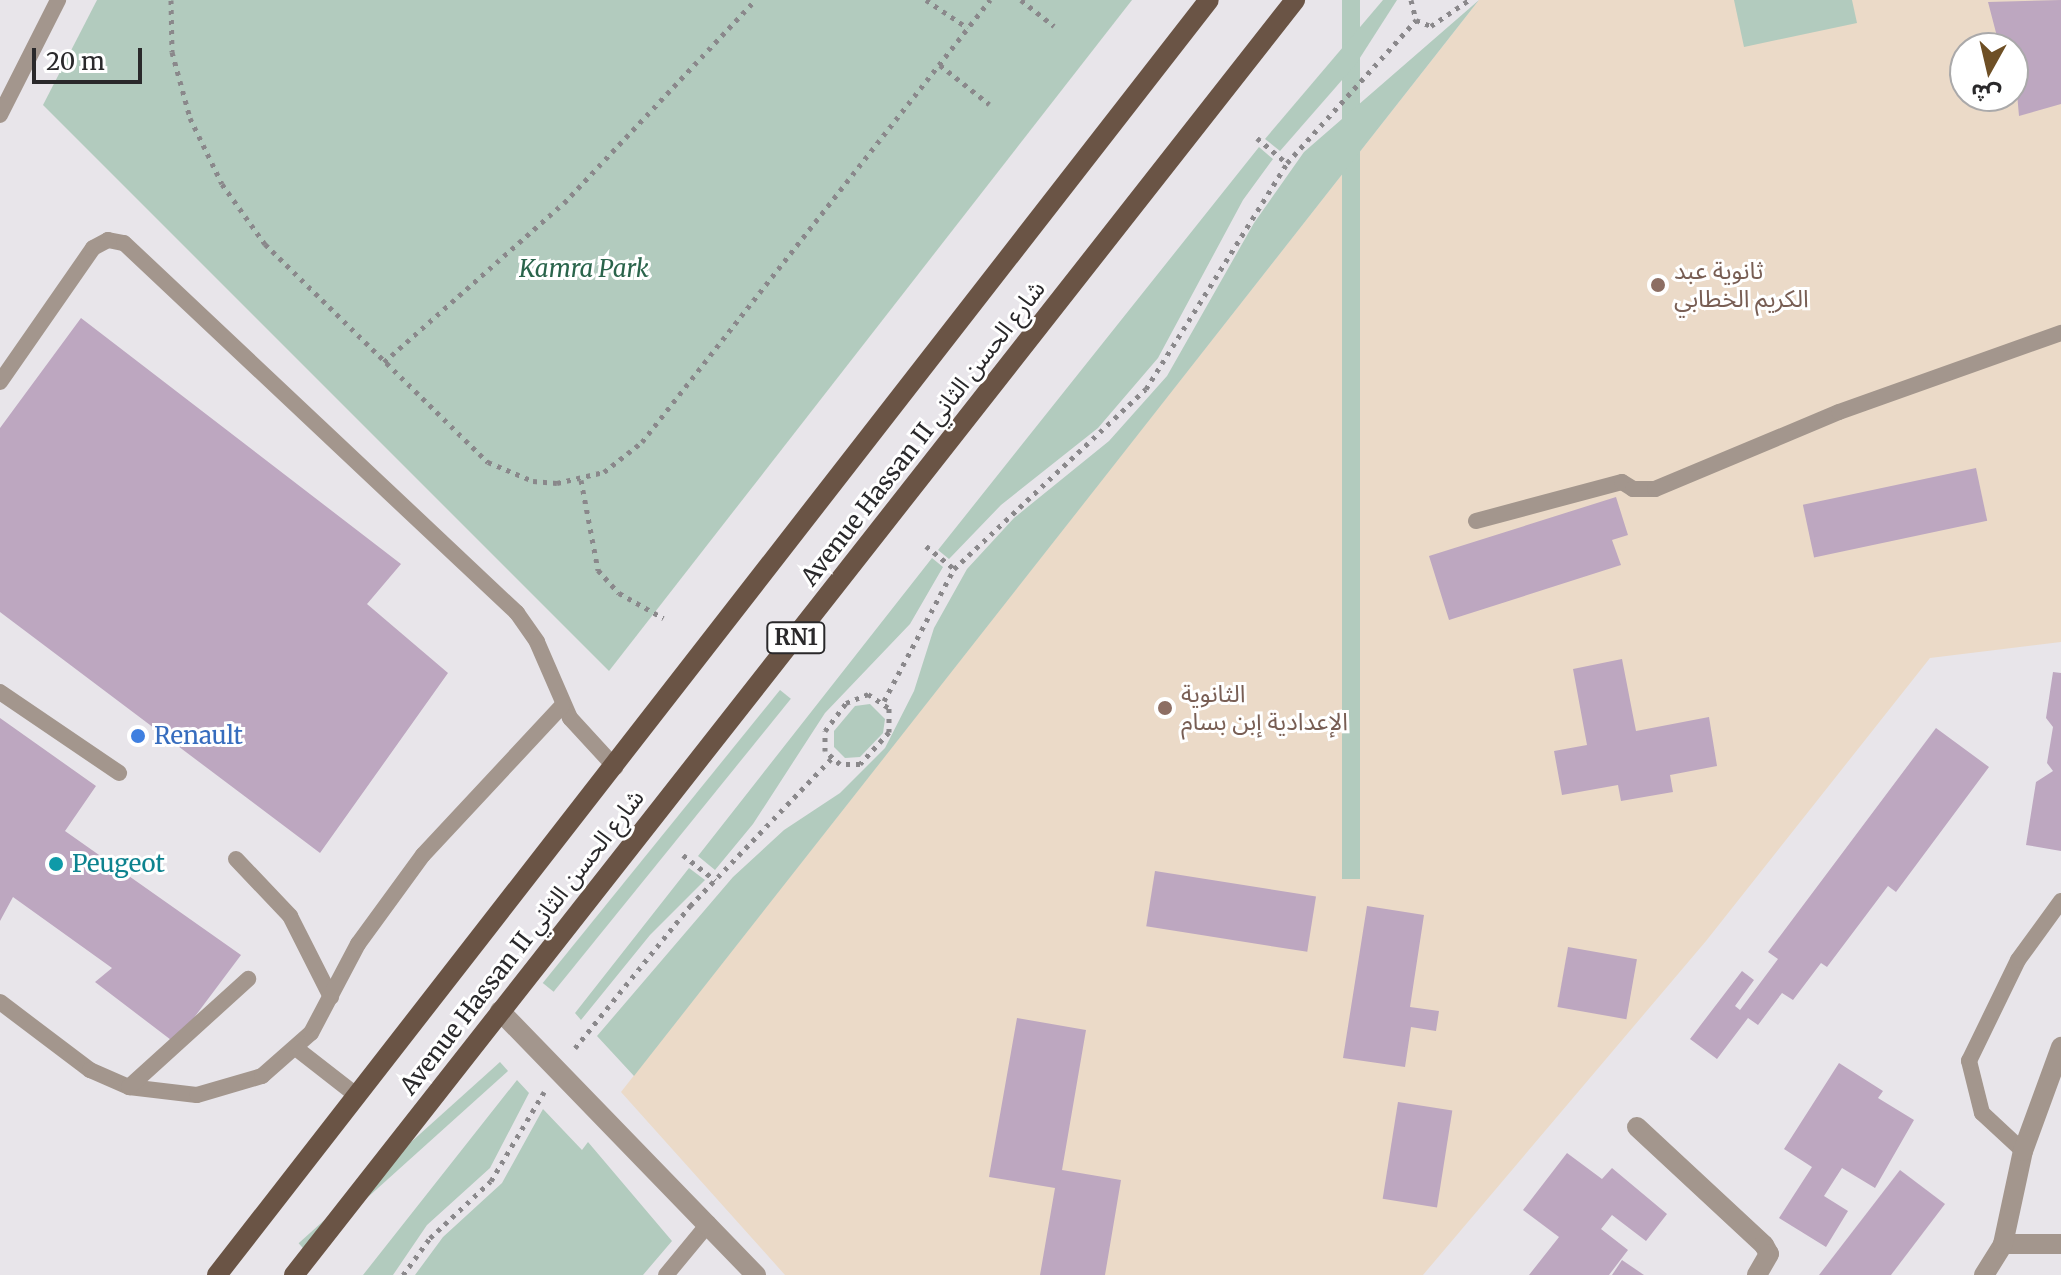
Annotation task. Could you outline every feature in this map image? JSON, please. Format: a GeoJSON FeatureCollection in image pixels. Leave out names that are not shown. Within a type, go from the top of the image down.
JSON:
{"type":"FeatureCollection","features":[{"type":"Feature","properties":{"kind":"main road","name":"Avenue Hassan II شارع الحسن الثاني"},"geometry":{"type":"LineString","coordinates":[[217,1275],[1209,0]]}},
{"type":"Feature","properties":{"kind":"main road","name":"Avenue Hassan II شارع الحسن الثاني"},"geometry":{"type":"LineString","coordinates":[[294,1275],[1295,0]]}},
{"type":"Feature","properties":{"kind":"street"},"geometry":{"type":"LineString","coordinates":[[500,1011],[709,1223],[756,1275]]}},
{"type":"Feature","properties":{"kind":"street"},"geometry":{"type":"LineString","coordinates":[[1984,1275],[2003,1244],[2023,1151],[2061,1047]]}},
{"type":"Feature","properties":{"kind":"street"},"geometry":{"type":"LineString","coordinates":[[1637,1127],[1764,1245],[1769,1254],[1757,1275]]}},
{"type":"Feature","properties":{"kind":"street"},"geometry":{"type":"LineString","coordinates":[[2003,1244],[2061,1244]]}},
{"type":"Feature","properties":{"kind":"lane"},"geometry":{"type":"LineString","coordinates":[[0,115],[58,0]]}},
{"type":"Feature","properties":{"kind":"lane"},"geometry":{"type":"LineString","coordinates":[[0,382],[93,248],[108,240],[124,243],[517,613],[537,642],[562,706],[615,767]]}},
{"type":"Feature","properties":{"kind":"lane"},"geometry":{"type":"LineString","coordinates":[[1476,521],[1622,482],[1633,489],[1655,489],[1839,412],[2061,333]]}},
{"type":"Feature","properties":{"kind":"lane"},"geometry":{"type":"LineString","coordinates":[[0,692],[119,773]]}},
{"type":"Feature","properties":{"kind":"lane"},"geometry":{"type":"LineString","coordinates":[[0,1002],[90,1070],[129,1087],[175,1095],[220,1092],[262,1076],[297,1049],[331,997],[358,944],[423,855],[562,706]]}},
{"type":"Feature","properties":{"kind":"lane"},"geometry":{"type":"LineString","coordinates":[[236,859],[290,916],[331,997]]}},
{"type":"Feature","properties":{"kind":"lane"},"geometry":{"type":"LineString","coordinates":[[2023,1151],[1982,1113],[1969,1061],[2018,960],[2061,901]]}},
{"type":"Feature","properties":{"kind":"lane"},"geometry":{"type":"LineString","coordinates":[[129,1087],[248,979]]}},
{"type":"Feature","properties":{"kind":"lane"},"geometry":{"type":"LineString","coordinates":[[297,1049],[356,1095]]}},
{"type":"Feature","properties":{"kind":"lane"},"geometry":{"type":"LineString","coordinates":[[666,1275],[709,1223]]}},
{"type":"Feature","properties":{"kind":"path"},"geometry":{"type":"LineString","coordinates":[[171,0],[179,82],[222,184],[265,244],[488,462],[533,481],[581,480],[604,472],[642,442],[990,0]]}},
{"type":"Feature","properties":{"kind":"path"},"geometry":{"type":"LineString","coordinates":[[384,362],[564,203],[755,0]]}},
{"type":"Feature","properties":{"kind":"path"},"geometry":{"type":"LineString","coordinates":[[926,0],[968,28]]}},
{"type":"Feature","properties":{"kind":"path"},"geometry":{"type":"LineString","coordinates":[[1021,0],[1054,26]]}},
{"type":"Feature","properties":{"kind":"path"},"geometry":{"type":"LineString","coordinates":[[1411,0],[1416,20]]}},
{"type":"Feature","properties":{"kind":"path"},"geometry":{"type":"LineString","coordinates":[[1416,20],[1440,25],[1469,0]]}},
{"type":"Feature","properties":{"kind":"path"},"geometry":{"type":"LineString","coordinates":[[831,759],[850,766],[868,757],[892,725],[884,701],[954,569],[1146,389],[1287,163],[1416,20]]}},
{"type":"Feature","properties":{"kind":"path"},"geometry":{"type":"LineString","coordinates":[[940,65],[989,104]]}},
{"type":"Feature","properties":{"kind":"path"},"geometry":{"type":"LineString","coordinates":[[1257,138],[1287,163]]}},
{"type":"Feature","properties":{"kind":"path"},"geometry":{"type":"LineString","coordinates":[[581,480],[598,570],[619,593],[663,618]]}},
{"type":"Feature","properties":{"kind":"path"},"geometry":{"type":"LineString","coordinates":[[926,546],[954,569]]}},
{"type":"Feature","properties":{"kind":"path"},"geometry":{"type":"LineString","coordinates":[[831,759],[825,731],[846,703],[860,695],[884,701]]}},
{"type":"Feature","properties":{"kind":"path"},"geometry":{"type":"LineString","coordinates":[[403,1275],[430,1238],[491,1181],[559,1070],[638,966],[831,759]]}},
{"type":"Feature","properties":{"kind":"path"},"geometry":{"type":"LineString","coordinates":[[683,855],[715,880]]}},
{"type":"Feature","properties":{"kind":"shaded area"},"geometry":{"type":"Polygon","coordinates":[[[1479,0],[2061,0],[2061,642],[1930,658],[1706,941],[1423,1275],[785,1275],[621,1092],[1479,0]]]}},
{"type":"Feature","properties":{"kind":"green space","name":"Kamra Park"},"geometry":{"type":"Polygon","coordinates":[[[97,0],[1132,0],[609,671],[43,105],[97,0]]]}},
{"type":"Feature","properties":{"kind":"green space"},"geometry":{"type":"Polygon","coordinates":[[[1342,0],[1360,0],[1360,879],[1342,879],[1342,0]]]}},
{"type":"Feature","properties":{"kind":"green space"},"geometry":{"type":"Polygon","coordinates":[[[1383,0],[1397,0],[1356,64],[1280,151],[1265,139],[1383,0]]]}},
{"type":"Feature","properties":{"kind":"green space"},"geometry":{"type":"Polygon","coordinates":[[[1479,0],[634,1076],[597,1036],[733,877],[784,830],[840,793],[885,748],[914,691],[934,628],[967,569],[1014,518],[1109,441],[1167,376],[1254,223],[1304,152],[1479,0]]]}},
{"type":"Feature","properties":{"kind":"green space"},"geometry":{"type":"Polygon","coordinates":[[[1734,0],[1852,0],[1857,23],[1744,47],[1734,0]]]}},
{"type":"Feature","properties":{"kind":"green space"},"geometry":{"type":"Polygon","coordinates":[[[1259,147],[1273,159],[1243,200],[1158,358],[1098,428],[1001,505],[949,559],[938,550],[1259,147]]]}},
{"type":"Feature","properties":{"kind":"green space"},"geometry":{"type":"Polygon","coordinates":[[[932,558],[943,567],[910,624],[825,713],[753,824],[715,870],[698,856],[932,558]]]}},
{"type":"Feature","properties":{"kind":"green space"},"geometry":{"type":"Polygon","coordinates":[[[780,690],[791,699],[554,992],[543,983],[780,690]]]}},
{"type":"Feature","properties":{"kind":"green space"},"geometry":{"type":"Polygon","coordinates":[[[870,704],[885,719],[883,733],[860,757],[845,758],[834,747],[834,731],[855,706],[870,704]]]}},
{"type":"Feature","properties":{"kind":"green space"},"geometry":{"type":"Polygon","coordinates":[[[689,868],[705,880],[650,935],[581,1020],[575,1013],[689,868]]]}},
{"type":"Feature","properties":{"kind":"green space"},"geometry":{"type":"Polygon","coordinates":[[[500,1062],[508,1071],[307,1252],[299,1243],[500,1062]]]}},
{"type":"Feature","properties":{"kind":"green space"},"geometry":{"type":"Polygon","coordinates":[[[517,1080],[529,1093],[490,1168],[427,1225],[393,1275],[363,1275],[517,1080]]]}},
{"type":"Feature","properties":{"kind":"green space"},"geometry":{"type":"Polygon","coordinates":[[[543,1109],[582,1150],[588,1142],[672,1241],[643,1275],[415,1275],[443,1237],[502,1183],[543,1109]]]}},
{"type":"Feature","properties":{"kind":"building"},"geometry":{"type":"Polygon","coordinates":[[[2061,0],[2061,104],[2019,116],[2019,112],[2029,112],[2029,32],[1996,32],[1988,2],[2061,0]]]}},
{"type":"Feature","properties":{"kind":"building"},"geometry":{"type":"Polygon","coordinates":[[[81,318],[401,564],[367,604],[448,673],[320,853],[0,612],[0,428],[81,318]]]}},
{"type":"Feature","properties":{"kind":"building"},"geometry":{"type":"Polygon","coordinates":[[[1976,468],[1987,521],[1814,558],[1803,505],[1976,468]]]}},
{"type":"Feature","properties":{"kind":"building"},"geometry":{"type":"Polygon","coordinates":[[[1616,497],[1628,535],[1612,540],[1621,565],[1449,620],[1429,556],[1616,497]]]}},
{"type":"Feature","properties":{"kind":"building"},"geometry":{"type":"Polygon","coordinates":[[[1622,659],[1636,731],[1709,717],[1717,766],[1670,775],[1673,792],[1621,801],[1618,785],[1562,795],[1554,751],[1587,745],[1573,669],[1622,659]]]}},
{"type":"Feature","properties":{"kind":"building"},"geometry":{"type":"Polygon","coordinates":[[[2053,672],[2061,673],[2061,851],[2026,845],[2036,782],[2053,771],[2047,763],[2053,727],[2046,718],[2053,672]]]}},
{"type":"Feature","properties":{"kind":"building","name":"Peugeot"},"geometry":{"type":"Polygon","coordinates":[[[0,718],[96,786],[65,831],[241,955],[175,1043],[95,982],[112,968],[13,897],[0,921],[0,718]]]}},
{"type":"Feature","properties":{"kind":"building"},"geometry":{"type":"Polygon","coordinates":[[[1936,728],[1989,767],[1896,892],[1888,886],[1827,967],[1821,963],[1793,1000],[1782,993],[1758,1025],[1748,1018],[1717,1059],[1690,1039],[1742,971],[1754,980],[1735,1006],[1740,1010],[1778,959],[1768,952],[1936,728]]]}},
{"type":"Feature","properties":{"kind":"building"},"geometry":{"type":"Polygon","coordinates":[[[1155,871],[1316,896],[1307,952],[1146,926],[1155,871]]]}},
{"type":"Feature","properties":{"kind":"building"},"geometry":{"type":"Polygon","coordinates":[[[1367,906],[1424,915],[1410,1007],[1439,1011],[1436,1031],[1411,1027],[1405,1067],[1343,1058],[1367,906]]]}},
{"type":"Feature","properties":{"kind":"building"},"geometry":{"type":"Polygon","coordinates":[[[1568,947],[1637,959],[1626,1019],[1557,1007],[1568,947]]]}},
{"type":"Feature","properties":{"kind":"building"},"geometry":{"type":"Polygon","coordinates":[[[1017,1018],[1086,1030],[1062,1170],[1121,1180],[1105,1275],[1040,1275],[1055,1188],[989,1177],[1017,1018]]]}},
{"type":"Feature","properties":{"kind":"building"},"geometry":{"type":"Polygon","coordinates":[[[1839,1063],[1883,1091],[1878,1098],[1914,1120],[1875,1188],[1842,1168],[1824,1196],[1848,1211],[1826,1247],[1779,1218],[1812,1167],[1784,1149],[1839,1063]]]}},
{"type":"Feature","properties":{"kind":"building"},"geometry":{"type":"Polygon","coordinates":[[[1398,1102],[1452,1111],[1437,1207],[1383,1199],[1398,1102]]]}},
{"type":"Feature","properties":{"kind":"building"},"geometry":{"type":"Polygon","coordinates":[[[1567,1153],[1602,1179],[1612,1168],[1667,1214],[1646,1241],[1612,1215],[1601,1229],[1628,1250],[1609,1275],[1529,1275],[1559,1237],[1523,1210],[1567,1153]]]}},
{"type":"Feature","properties":{"kind":"building"},"geometry":{"type":"Polygon","coordinates":[[[1900,1170],[1945,1204],[1891,1275],[1819,1275],[1900,1170]]]}},
{"type":"Feature","properties":{"kind":"building"},"geometry":{"type":"Polygon","coordinates":[[[1622,1260],[1644,1275],[1612,1275],[1622,1260]]]}},
{"type":"Feature","properties":{"kind":"place","name":"ثانوية عبد الكريم الخطابي"},"geometry":{"type":"Point","coordinates":[1658,285]}},
{"type":"Feature","properties":{"kind":"place","name":"الثانوية الإعدادية إبن بسام"},"geometry":{"type":"Point","coordinates":[1165,708]}},
{"type":"Feature","properties":{"kind":"place","name":"Renault"},"geometry":{"type":"Point","coordinates":[138,736]}},
{"type":"Feature","properties":{"kind":"place","name":"Peugeot"},"geometry":{"type":"Point","coordinates":[56,864]}}]}
